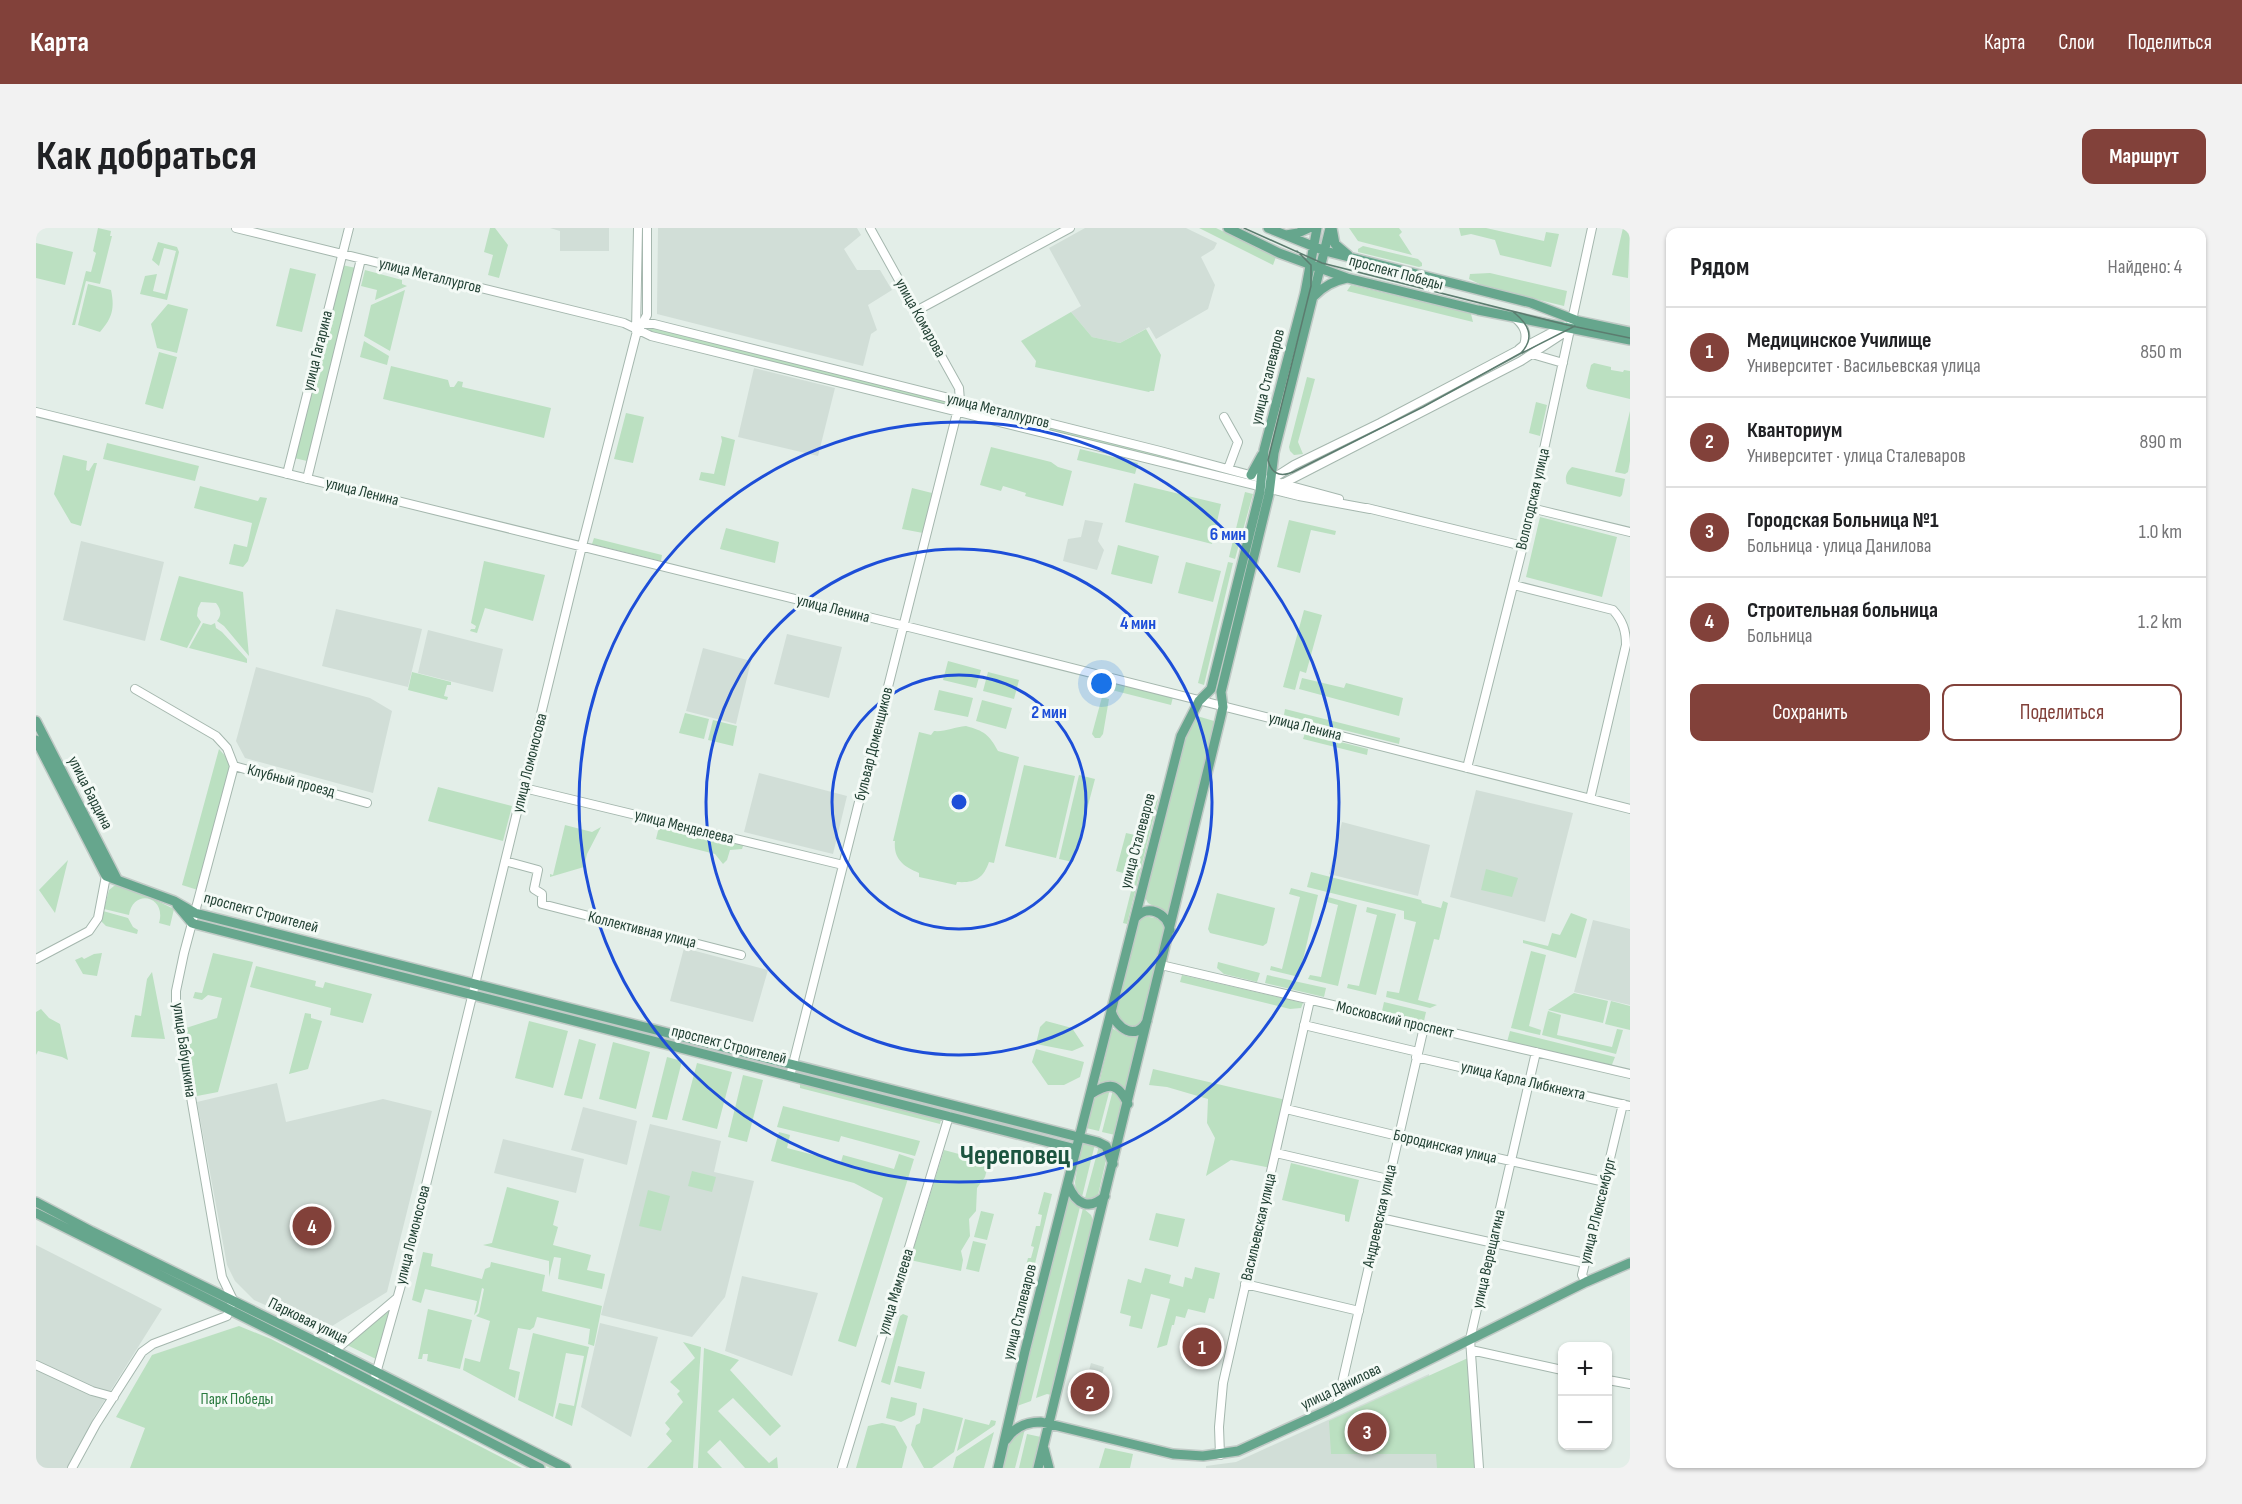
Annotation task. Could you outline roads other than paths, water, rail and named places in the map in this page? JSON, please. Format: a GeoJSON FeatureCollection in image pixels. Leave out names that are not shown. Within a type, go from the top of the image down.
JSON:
{"type":"FeatureCollection","features":[{"type":"Feature","properties":{"kind":"main road","name":"проспект Победы"},"geometry":{"type":"LineString","coordinates":[[1228,228],[1279,253],[1347,278],[1542,323],[1571,323],[1630,332]]}},
{"type":"Feature","properties":{"kind":"main road","name":"проспект Победы"},"geometry":{"type":"LineString","coordinates":[[1268,228],[1325,251],[1548,309],[1571,323],[1630,340]]}},
{"type":"Feature","properties":{"kind":"main road"},"geometry":{"type":"LineString","coordinates":[[1284,236],[1309,228]]}},
{"type":"Feature","properties":{"kind":"main road","name":"улица Сталеваров"},"geometry":{"type":"LineString","coordinates":[[998,1468],[1181,736],[1199,701],[1211,689],[1274,453],[1314,296],[1316,267],[1313,247],[1317,228]]}},
{"type":"Feature","properties":{"kind":"main road","name":"улица Сталеваров"},"geometry":{"type":"LineString","coordinates":[[1038,1468],[1106,1196],[1223,707],[1221,692],[1265,483],[1264,450],[1316,267],[1325,251],[1331,228]]}},
{"type":"Feature","properties":{"kind":"main road"},"geometry":{"type":"LineString","coordinates":[[1331,228],[1335,244],[1353,258]]}},
{"type":"Feature","properties":{"kind":"main road"},"geometry":{"type":"LineString","coordinates":[[1314,296],[1323,287],[1347,278]]}},
{"type":"Feature","properties":{"kind":"main road"},"geometry":{"type":"LineString","coordinates":[[1542,323],[1549,319],[1548,309]]}},
{"type":"Feature","properties":{"kind":"main road"},"geometry":{"type":"LineString","coordinates":[[1251,475],[1264,450]]}},
{"type":"Feature","properties":{"kind":"main road","name":"улица Бардина"},"geometry":{"type":"LineString","coordinates":[[36,721],[117,879]]}},
{"type":"Feature","properties":{"kind":"main road","name":"улица Бардина"},"geometry":{"type":"LineString","coordinates":[[36,740],[106,876]]}},
{"type":"Feature","properties":{"kind":"main road"},"geometry":{"type":"LineString","coordinates":[[106,876],[174,901]]}},
{"type":"Feature","properties":{"kind":"main road","name":"проспект Строителей"},"geometry":{"type":"LineString","coordinates":[[174,901],[195,913],[1098,1142],[1106,1146],[1113,1164]]}},
{"type":"Feature","properties":{"kind":"main road","name":"проспект Строителей"},"geometry":{"type":"LineString","coordinates":[[174,901],[192,923],[1076,1149]]}},
{"type":"Feature","properties":{"kind":"main road"},"geometry":{"type":"LineString","coordinates":[[1134,919],[1140,912],[1156,911],[1165,918],[1170,930]]}},
{"type":"Feature","properties":{"kind":"main road"},"geometry":{"type":"LineString","coordinates":[[1111,1011],[1118,1026],[1126,1031],[1138,1030],[1148,1019]]}},
{"type":"Feature","properties":{"kind":"main road"},"geometry":{"type":"LineString","coordinates":[[1091,1094],[1103,1086],[1113,1086],[1122,1092],[1128,1104]]}},
{"type":"Feature","properties":{"kind":"main road"},"geometry":{"type":"LineString","coordinates":[[1068,1185],[1074,1197],[1083,1203],[1096,1203],[1106,1196]]}},
{"type":"Feature","properties":{"kind":"main road","name":"Парковая улица"},"geometry":{"type":"LineString","coordinates":[[36,1202],[231,1305]]}},
{"type":"Feature","properties":{"kind":"main road","name":"Парковая улица"},"geometry":{"type":"LineString","coordinates":[[36,1213],[331,1354],[540,1468]]}},
{"type":"Feature","properties":{"kind":"main road","name":"улица Данилова"},"geometry":{"type":"LineString","coordinates":[[1048,1423],[1173,1454],[1220,1455],[1247,1448],[1471,1345],[1586,1282],[1630,1263]]}},
{"type":"Feature","properties":{"kind":"main road","name":"Парковая улица"},"geometry":{"type":"LineString","coordinates":[[375,1377],[566,1468]]}},
{"type":"Feature","properties":{"kind":"main road"},"geometry":{"type":"LineString","coordinates":[[1004,1443],[1013,1430],[1022,1425],[1034,1422],[1048,1423]]}},
{"type":"Feature","properties":{"kind":"main road"},"geometry":{"type":"LineString","coordinates":[[1043,1444],[1049,1468]]}},
{"type":"Feature","properties":{"kind":"street","name":"улица Металлургов"},"geometry":{"type":"LineString","coordinates":[[236,228],[624,323],[651,336],[1265,483],[1299,496],[1370,509]]}},
{"type":"Feature","properties":{"kind":"street","name":"улица Гагарина"},"geometry":{"type":"LineString","coordinates":[[287,474],[349,228]]}},
{"type":"Feature","properties":{"kind":"street","name":"улица Ломоносова"},"geometry":{"type":"LineString","coordinates":[[375,1377],[397,1298],[638,328],[638,228]]}},
{"type":"Feature","properties":{"kind":"street","name":"улица Ломоносова"},"geometry":{"type":"LineString","coordinates":[[638,328],[647,315],[647,228]]}},
{"type":"Feature","properties":{"kind":"street","name":"улица Комарова"},"geometry":{"type":"LineString","coordinates":[[870,228],[959,388],[960,401]]}},
{"type":"Feature","properties":{"kind":"street"},"geometry":{"type":"LineString","coordinates":[[916,311],[1070,228]]}},
{"type":"Feature","properties":{"kind":"street","name":"Вологодская улица"},"geometry":{"type":"LineString","coordinates":[[1467,768],[1514,585],[1592,228]]}},
{"type":"Feature","properties":{"kind":"street","name":"улица Гагарина"},"geometry":{"type":"LineString","coordinates":[[307,479],[361,259]]}},
{"type":"Feature","properties":{"kind":"street"},"geometry":{"type":"LineString","coordinates":[[1513,316],[1521,322],[1526,334],[1524,345],[1516,352]]}},
{"type":"Feature","properties":{"kind":"street"},"geometry":{"type":"LineString","coordinates":[[1265,483],[1294,465],[1571,323]]}},
{"type":"Feature","properties":{"kind":"street"},"geometry":{"type":"LineString","coordinates":[[1265,483],[1283,483],[1426,411],[1532,354],[1571,323]]}},
{"type":"Feature","properties":{"kind":"street","name":"улица Металлургов"},"geometry":{"type":"LineString","coordinates":[[638,328],[654,324],[1228,469],[1251,475],[1265,483]]}},
{"type":"Feature","properties":{"kind":"street"},"geometry":{"type":"LineString","coordinates":[[1532,354],[1563,363]]}},
{"type":"Feature","properties":{"kind":"street"},"geometry":{"type":"LineString","coordinates":[[957,411],[960,401]]}},
{"type":"Feature","properties":{"kind":"street","name":"бульвар Доменщиков"},"geometry":{"type":"LineString","coordinates":[[790,1076],[957,411]]}},
{"type":"Feature","properties":{"kind":"street","name":"улица Ленина"},"geometry":{"type":"LineString","coordinates":[[36,412],[904,626],[1630,809]]}},
{"type":"Feature","properties":{"kind":"street"},"geometry":{"type":"LineString","coordinates":[[1224,417],[1238,442],[1228,469]]}},
{"type":"Feature","properties":{"kind":"street","name":"улица Металлургов"},"geometry":{"type":"LineString","coordinates":[[1283,483],[1370,509],[1523,546]]}},
{"type":"Feature","properties":{"kind":"street"},"geometry":{"type":"LineString","coordinates":[[1531,508],[1630,532]]}},
{"type":"Feature","properties":{"kind":"street"},"geometry":{"type":"LineString","coordinates":[[1514,585],[1613,610],[1622,622],[1626,633],[1626,660],[1590,799]]}},
{"type":"Feature","properties":{"kind":"street","name":"Клубный проезд"},"geometry":{"type":"LineString","coordinates":[[135,689],[216,736],[227,748],[234,766],[368,803]]}},
{"type":"Feature","properties":{"kind":"street"},"geometry":{"type":"LineString","coordinates":[[1199,701],[1221,692]]}},
{"type":"Feature","properties":{"kind":"street","name":"улица Бабушкина"},"geometry":{"type":"LineString","coordinates":[[231,1305],[222,1277],[176,1010],[176,991],[234,766]]}},
{"type":"Feature","properties":{"kind":"street","name":"улица Менделеева"},"geometry":{"type":"LineString","coordinates":[[524,788],[843,865]]}},
{"type":"Feature","properties":{"kind":"street","name":"Коллективная улица"},"geometry":{"type":"LineString","coordinates":[[505,861],[538,870],[534,889],[542,894],[542,904],[741,955]]}},
{"type":"Feature","properties":{"kind":"street"},"geometry":{"type":"LineString","coordinates":[[36,959],[89,931],[98,918],[106,876]]}},
{"type":"Feature","properties":{"kind":"street","name":"Московский проспект"},"geometry":{"type":"LineString","coordinates":[[1161,965],[1630,1074]]}},
{"type":"Feature","properties":{"kind":"street","name":"Васильевская улица"},"geometry":{"type":"LineString","coordinates":[[1220,1455],[1219,1427],[1223,1383],[1310,1000]]}},
{"type":"Feature","properties":{"kind":"street","name":"улица Карла Либкнехта"},"geometry":{"type":"LineString","coordinates":[[1304,1025],[1626,1105]]}},
{"type":"Feature","properties":{"kind":"street","name":"Андреевская улица"},"geometry":{"type":"LineString","coordinates":[[1337,1405],[1424,1027]]}},
{"type":"Feature","properties":{"kind":"street","name":"улица Верещагина"},"geometry":{"type":"LineString","coordinates":[[1479,1468],[1471,1345],[1536,1052]]}},
{"type":"Feature","properties":{"kind":"street","name":"улица Р.Люксембург"},"geometry":{"type":"LineString","coordinates":[[1586,1282],[1582,1275],[1626,1105]]}},
{"type":"Feature","properties":{"kind":"street","name":"Бородинская улица"},"geometry":{"type":"LineString","coordinates":[[1286,1109],[1398,1137],[1605,1182]]}},
{"type":"Feature","properties":{"kind":"street","name":"улица Мамлеева"},"geometry":{"type":"LineString","coordinates":[[842,1468],[949,1116]]}},
{"type":"Feature","properties":{"kind":"street"},"geometry":{"type":"LineString","coordinates":[[1276,1153],[1388,1179]]}},
{"type":"Feature","properties":{"kind":"street"},"geometry":{"type":"LineString","coordinates":[[1380,1218],[1585,1263]]}},
{"type":"Feature","properties":{"kind":"street"},"geometry":{"type":"LineString","coordinates":[[1245,1284],[1359,1311]]}},
{"type":"Feature","properties":{"kind":"street","name":"улица Ломоносова"},"geometry":{"type":"LineString","coordinates":[[331,1354],[397,1298]]}},
{"type":"Feature","properties":{"kind":"street"},"geometry":{"type":"LineString","coordinates":[[72,1468],[142,1352],[153,1344],[227,1316],[231,1305]]}},
{"type":"Feature","properties":{"kind":"street"},"geometry":{"type":"LineString","coordinates":[[1471,1345],[1558,1369]]}},
{"type":"Feature","properties":{"kind":"street"},"geometry":{"type":"LineString","coordinates":[[36,1365],[92,1392],[114,1396]]}},
{"type":"Feature","properties":{"kind":"street"},"geometry":{"type":"LineString","coordinates":[[1612,1381],[1630,1384]]}},
{"type":"Feature","properties":{"kind":"tram line"},"geometry":{"type":"LineString","coordinates":[[1244,228],[1322,263],[1567,325],[1630,338]]}},
{"type":"Feature","properties":{"kind":"tram line"},"geometry":{"type":"LineString","coordinates":[[1297,251],[1311,265],[1311,286],[1268,460],[1272,470],[1279,474],[1292,472],[1423,407],[1521,353],[1528,341],[1528,330],[1522,320],[1512,311]]}},
{"type":"Feature","properties":{"kind":"tram line"},"geometry":{"type":"LineString","coordinates":[[1522,353],[1575,326]]}},
{"type":"Feature","properties":{"kind":"place","name":"Строительная больница"},"geometry":{"type":"Point","coordinates":[312,1226]}},
{"type":"Feature","properties":{"kind":"place","name":"Медицинское Училище"},"geometry":{"type":"Point","coordinates":[1202,1347]}},
{"type":"Feature","properties":{"kind":"place","name":"Кванториум"},"geometry":{"type":"Point","coordinates":[1090,1392]}},
{"type":"Feature","properties":{"kind":"place","name":"Городская Больница №1"},"geometry":{"type":"Point","coordinates":[1367,1432]}},
{"type":"Feature","properties":{"kind":"district","name":"Череповец"},"geometry":{"type":"Point","coordinates":[1015,1155]}},
{"type":"Feature","properties":{"kind":"park label","name":"Парк Победы"},"geometry":{"type":"Point","coordinates":[237,1399]}}]}
